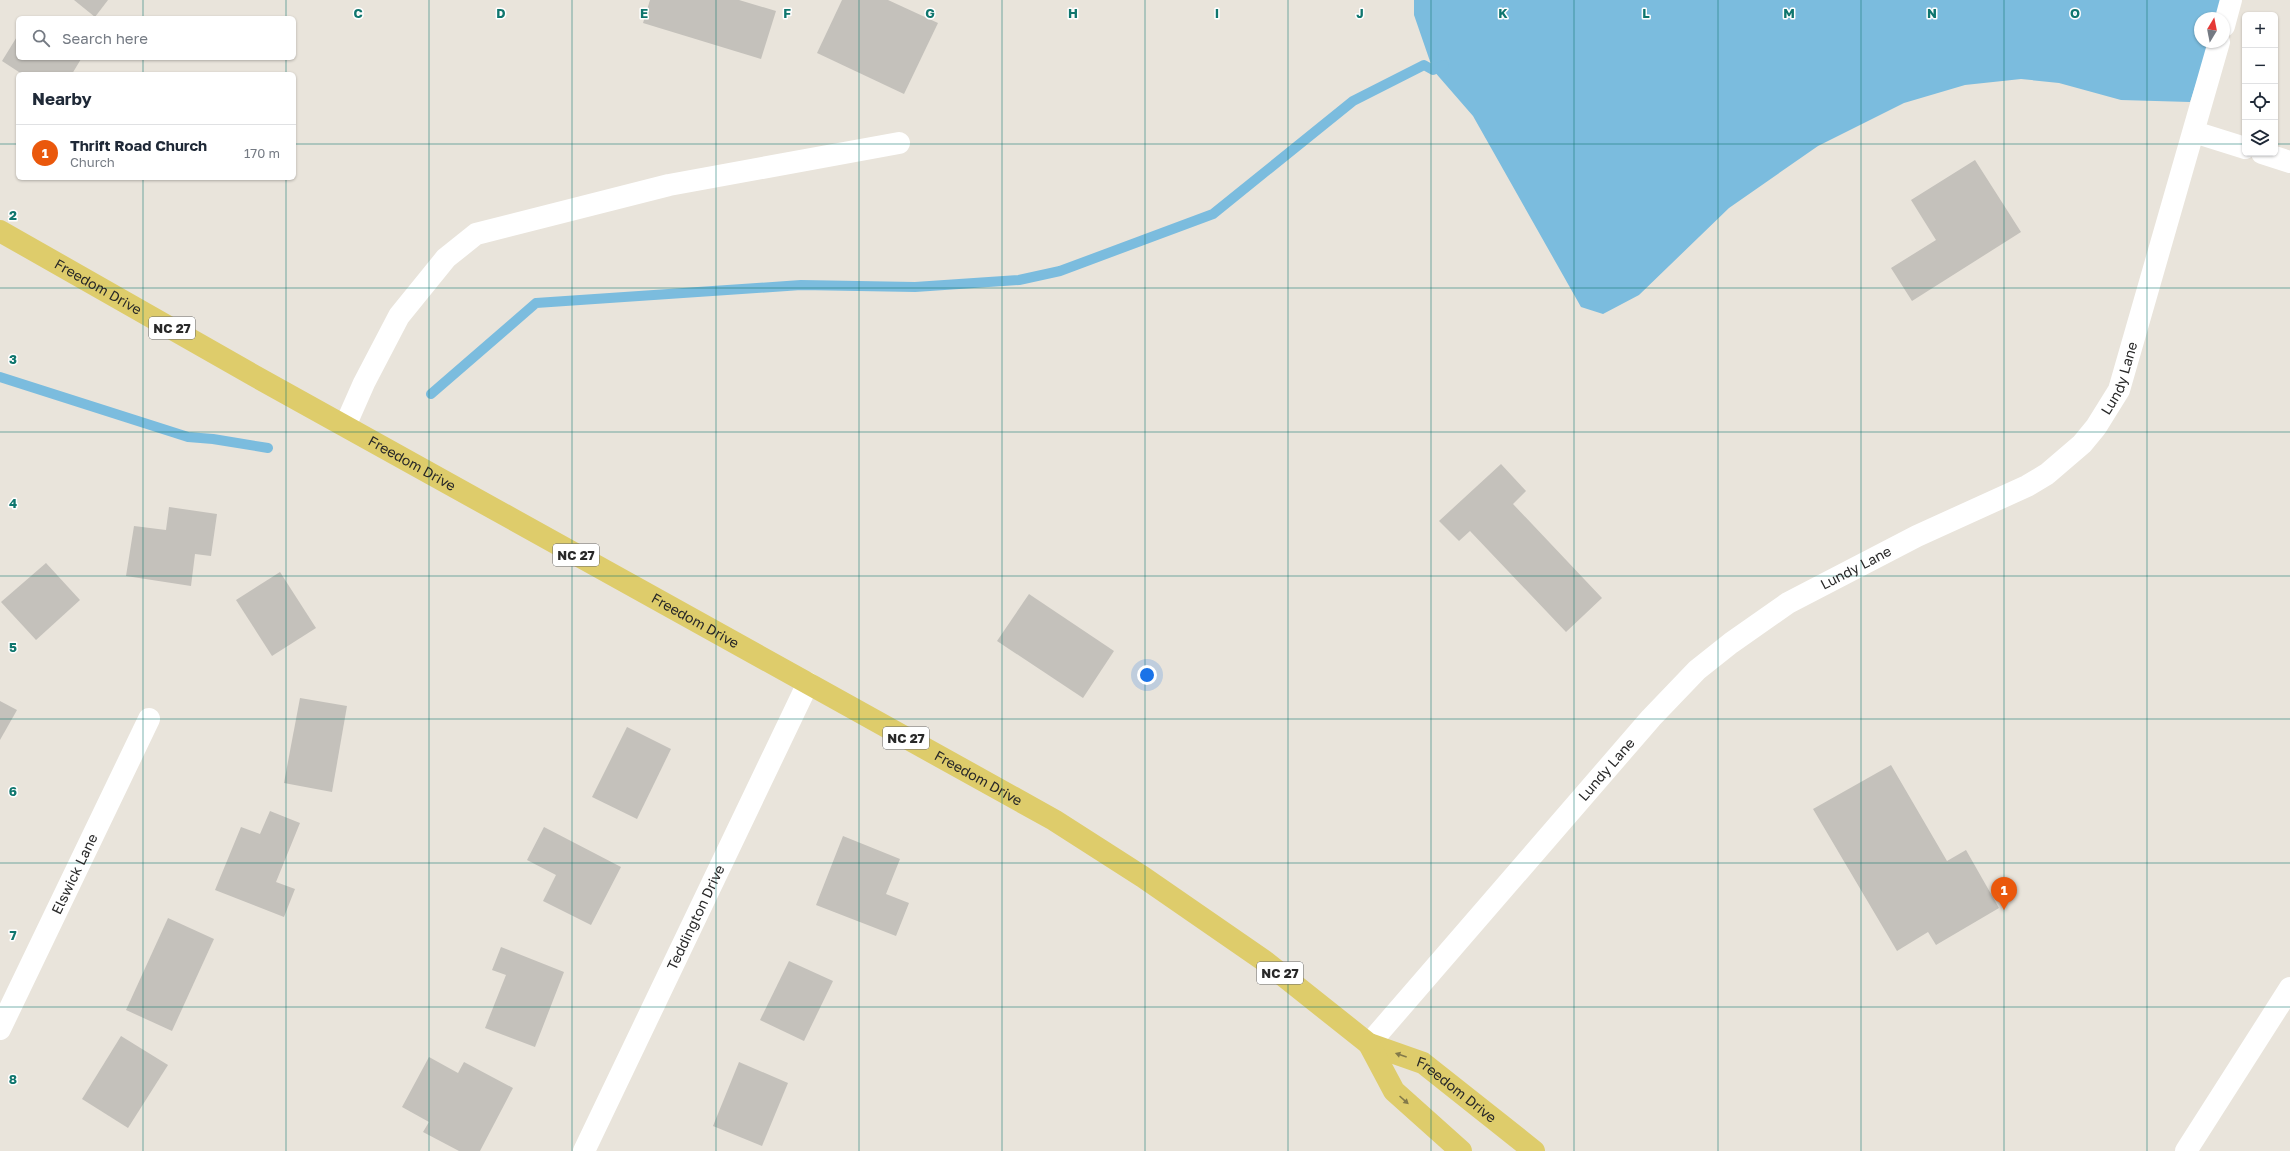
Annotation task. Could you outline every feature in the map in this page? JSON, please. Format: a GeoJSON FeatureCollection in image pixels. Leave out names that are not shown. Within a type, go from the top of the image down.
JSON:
{"type":"FeatureCollection","features":[{"type":"Feature","properties":{"kind":"main road","name":"Freedom Drive"},"geometry":{"type":"LineString","coordinates":[[0,231],[345,426],[1054,820],[1143,877],[1266,962],[1369,1044],[1423,1063],[1534,1151]]}},
{"type":"Feature","properties":{"kind":"main road","name":"Freedom Drive"},"geometry":{"type":"LineString","coordinates":[[1369,1044],[1394,1091],[1461,1151]]}},
{"type":"Feature","properties":{"kind":"street"},"geometry":{"type":"LineString","coordinates":[[2228,12],[2231,0]]}},
{"type":"Feature","properties":{"kind":"street","name":"Lundy Lane"},"geometry":{"type":"LineString","coordinates":[[1369,1044],[1651,718],[1697,670],[1731,643],[1788,604],[1917,536],[2027,486],[2047,474],[2082,444],[2096,427],[2119,390],[2217,48]]}},
{"type":"Feature","properties":{"kind":"street"},"geometry":{"type":"LineString","coordinates":[[2194,132],[2242,147]]}},
{"type":"Feature","properties":{"kind":"street"},"geometry":{"type":"LineString","coordinates":[[345,426],[364,383],[399,316],[446,258],[476,234],[669,185],[898,143]]}},
{"type":"Feature","properties":{"kind":"street"},"geometry":{"type":"LineString","coordinates":[[2271,156],[2290,162]]}},
{"type":"Feature","properties":{"kind":"street","name":"Teddington Drive"},"geometry":{"type":"LineString","coordinates":[[584,1151],[808,683]]}},
{"type":"Feature","properties":{"kind":"street","name":"Elswick Lane"},"geometry":{"type":"LineString","coordinates":[[0,1029],[149,719]]}},
{"type":"Feature","properties":{"kind":"street"},"geometry":{"type":"LineString","coordinates":[[2186,1151],[2290,988]]}},
{"type":"Feature","properties":{"kind":"water"},"geometry":{"type":"Polygon","coordinates":[[[1414,0],[2223,0],[2220,12],[2194,12],[2194,48],[2208,48],[2190,102],[2121,100],[2059,83],[2021,79],[1965,85],[1904,103],[1818,146],[1729,208],[1639,295],[1603,314],[1581,307],[1473,116],[1433,70],[1414,15],[1414,0]]]}},
{"type":"Feature","properties":{"kind":"building"},"geometry":{"type":"Polygon","coordinates":[[[74,0],[108,0],[96,16],[74,0]]]}},
{"type":"Feature","properties":{"kind":"building"},"geometry":{"type":"Polygon","coordinates":[[[650,0],[739,0],[776,11],[761,59],[643,23],[650,0]]]}},
{"type":"Feature","properties":{"kind":"building"},"geometry":{"type":"Polygon","coordinates":[[[842,0],[888,0],[938,23],[904,94],[817,53],[842,0]]]}},
{"type":"Feature","properties":{"kind":"building"},"geometry":{"type":"Polygon","coordinates":[[[16,38],[16,60],[80,60],[73,72],[19,72],[2,61],[16,38]]]}},
{"type":"Feature","properties":{"kind":"building"},"geometry":{"type":"Polygon","coordinates":[[[1975,160],[2021,232],[1912,301],[1891,268],[1936,240],[1911,200],[1975,160]]]}},
{"type":"Feature","properties":{"kind":"building"},"geometry":{"type":"Polygon","coordinates":[[[1501,464],[1526,491],[1513,504],[1602,598],[1566,632],[1470,531],[1459,541],[1439,521],[1501,464]]]}},
{"type":"Feature","properties":{"kind":"building"},"geometry":{"type":"Polygon","coordinates":[[[169,507],[217,514],[211,556],[195,554],[191,586],[126,576],[134,526],[166,530],[169,507]]]}},
{"type":"Feature","properties":{"kind":"building"},"geometry":{"type":"Polygon","coordinates":[[[46,563],[80,600],[36,640],[1,602],[46,563]]]}},
{"type":"Feature","properties":{"kind":"building"},"geometry":{"type":"Polygon","coordinates":[[[280,572],[316,628],[272,656],[236,600],[280,572]]]}},
{"type":"Feature","properties":{"kind":"building"},"geometry":{"type":"Polygon","coordinates":[[[1029,594],[1114,651],[1083,698],[997,641],[1029,594]]]}},
{"type":"Feature","properties":{"kind":"building"},"geometry":{"type":"Polygon","coordinates":[[[300,698],[347,706],[332,792],[284,783],[300,698]]]}},
{"type":"Feature","properties":{"kind":"building"},"geometry":{"type":"Polygon","coordinates":[[[0,701],[17,710],[0,740],[0,701]]]}},
{"type":"Feature","properties":{"kind":"building"},"geometry":{"type":"Polygon","coordinates":[[[627,727],[671,749],[637,819],[592,797],[627,727]]]}},
{"type":"Feature","properties":{"kind":"building"},"geometry":{"type":"Polygon","coordinates":[[[1891,765],[1947,861],[1966,850],[1999,908],[1936,945],[1928,932],[1897,951],[1813,809],[1891,765]]]}},
{"type":"Feature","properties":{"kind":"building"},"geometry":{"type":"Polygon","coordinates":[[[270,811],[300,823],[276,882],[295,889],[284,917],[215,890],[241,827],[260,834],[270,811]]]}},
{"type":"Feature","properties":{"kind":"building"},"geometry":{"type":"Polygon","coordinates":[[[544,827],[621,867],[591,925],[543,901],[556,875],[527,860],[544,827]]]}},
{"type":"Feature","properties":{"kind":"building"},"geometry":{"type":"Polygon","coordinates":[[[843,836],[900,859],[886,894],[909,903],[896,936],[816,905],[843,836]]]}},
{"type":"Feature","properties":{"kind":"building"},"geometry":{"type":"Polygon","coordinates":[[[168,918],[214,939],[172,1031],[126,1010],[168,918]]]}},
{"type":"Feature","properties":{"kind":"building"},"geometry":{"type":"Polygon","coordinates":[[[501,947],[564,972],[535,1047],[485,1028],[506,975],[492,970],[501,947]]]}},
{"type":"Feature","properties":{"kind":"building"},"geometry":{"type":"Polygon","coordinates":[[[789,961],[833,981],[804,1041],[760,1020],[789,961]]]}},
{"type":"Feature","properties":{"kind":"building"},"geometry":{"type":"Polygon","coordinates":[[[121,1036],[168,1065],[128,1128],[82,1099],[121,1036]]]}},
{"type":"Feature","properties":{"kind":"building"},"geometry":{"type":"Polygon","coordinates":[[[429,1057],[458,1073],[464,1062],[513,1088],[480,1151],[459,1151],[423,1132],[429,1122],[402,1107],[429,1057]]]}},
{"type":"Feature","properties":{"kind":"building"},"geometry":{"type":"Polygon","coordinates":[[[739,1062],[788,1083],[762,1146],[713,1126],[739,1062]]]}},
{"type":"Feature","properties":{"kind":"waterway"},"geometry":{"type":"LineString","coordinates":[[431,394],[536,303],[801,285],[915,287],[1019,280],[1060,271],[1213,214],[1353,101],[1424,65],[1433,70],[1444,65]]}},
{"type":"Feature","properties":{"kind":"waterway"},"geometry":{"type":"LineString","coordinates":[[0,377],[188,437],[213,439],[268,448]]}},
{"type":"Feature","properties":{"kind":"place","name":"Thrift Road Church"},"geometry":{"type":"Point","coordinates":[2004,910]}}]}
